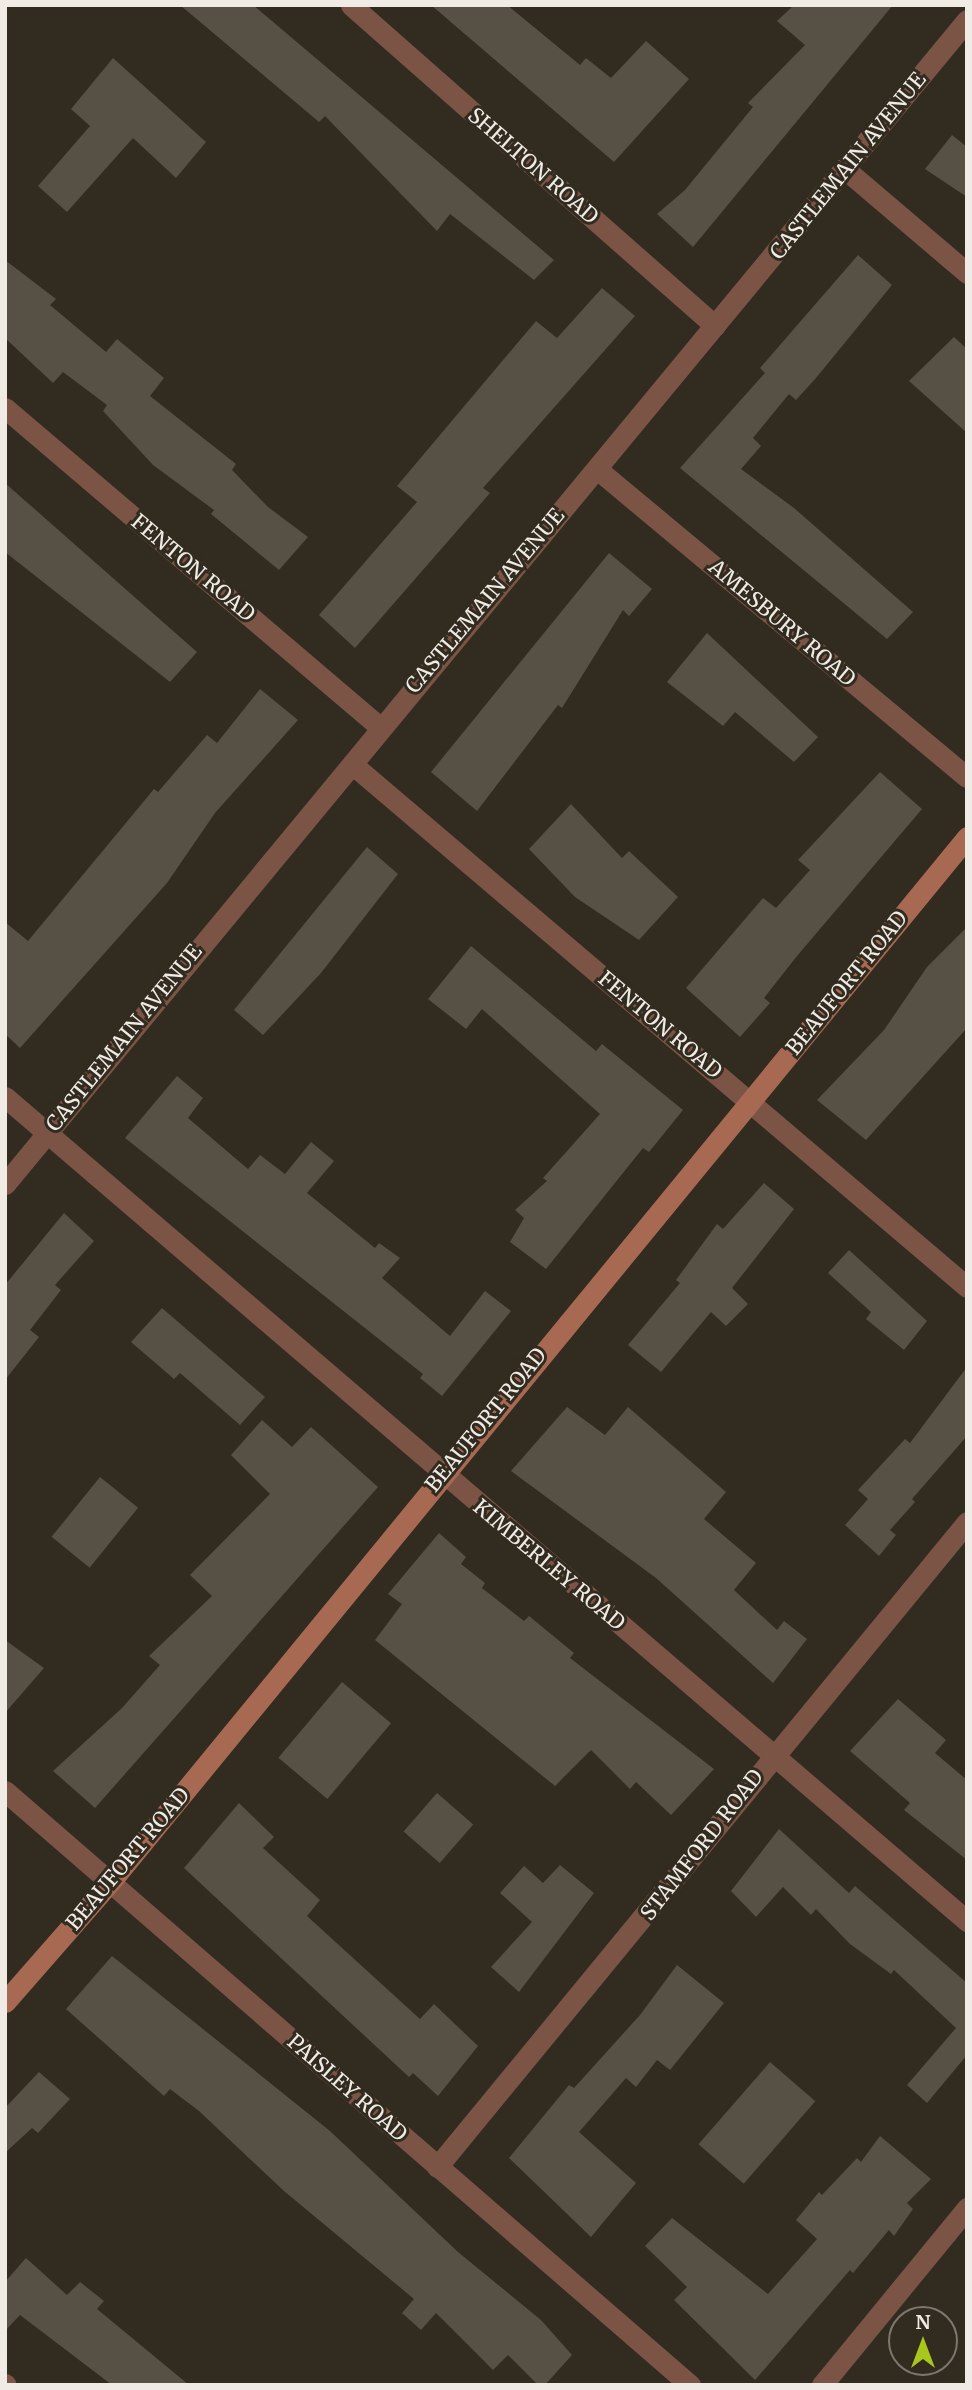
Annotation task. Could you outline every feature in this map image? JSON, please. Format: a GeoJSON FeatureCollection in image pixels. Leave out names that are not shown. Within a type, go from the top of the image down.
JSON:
{"type":"FeatureCollection","features":[{"type":"Feature","properties":{"kind":"street","name":"SHELTON ROAD"},"geometry":{"type":"LineString","coordinates":[[351,5],[715,326]]}},
{"type":"Feature","properties":{"kind":"street","name":"CASTLEMAIN AVENUE"},"geometry":{"type":"LineString","coordinates":[[5,1184],[380,727],[846,170],[967,20]]}},
{"type":"Feature","properties":{"kind":"street"},"geometry":{"type":"LineString","coordinates":[[846,170],[967,273]]}},
{"type":"Feature","properties":{"kind":"street","name":"FENTON ROAD"},"geometry":{"type":"LineString","coordinates":[[5,408],[380,727]]}},
{"type":"Feature","properties":{"kind":"street","name":"AMESBURY ROAD"},"geometry":{"type":"LineString","coordinates":[[597,469],[967,777]]}},
{"type":"Feature","properties":{"kind":"street","name":"FENTON ROAD"},"geometry":{"type":"LineString","coordinates":[[352,764],[967,1287]]}},
{"type":"Feature","properties":{"kind":"street","name":"BEAUFORT ROAD"},"geometry":{"type":"LineString","coordinates":[[5,2002],[111,1881],[967,838]]}},
{"type":"Feature","properties":{"kind":"street","name":"KIMBERLEY ROAD"},"geometry":{"type":"LineString","coordinates":[[5,1097],[967,1921]]}},
{"type":"Feature","properties":{"kind":"street","name":"STAMFORD ROAD"},"geometry":{"type":"LineString","coordinates":[[437,2167],[967,1522]]}},
{"type":"Feature","properties":{"kind":"street","name":"PAISLEY ROAD"},"geometry":{"type":"LineString","coordinates":[[5,1791],[690,2385]]}},
{"type":"Feature","properties":{"kind":"street"},"geometry":{"type":"LineString","coordinates":[[822,2385],[967,2208]]}},
{"type":"Feature","properties":{"kind":"building"},"geometry":{"type":"Polygon","coordinates":[[[180,5],[253,5],[554,260],[534,280],[450,214],[437,231],[325,116],[319,122],[180,5]]]}},
{"type":"Feature","properties":{"kind":"building"},"geometry":{"type":"Polygon","coordinates":[[[431,5],[507,5],[580,65],[586,58],[611,78],[646,41],[689,79],[614,162],[431,5]]]}},
{"type":"Feature","properties":{"kind":"building"},"geometry":{"type":"Polygon","coordinates":[[[794,5],[893,5],[693,247],[657,214],[685,190],[753,107],[748,103],[805,45],[777,21],[794,5]]]}},
{"type":"Feature","properties":{"kind":"building"},"geometry":{"type":"Polygon","coordinates":[[[113,58],[206,142],[176,178],[133,138],[67,212],[38,186],[90,126],[71,109],[113,58]]]}},
{"type":"Feature","properties":{"kind":"building"},"geometry":{"type":"Polygon","coordinates":[[[952,135],[967,147],[967,197],[925,169],[952,135]]]}},
{"type":"Feature","properties":{"kind":"building"},"geometry":{"type":"Polygon","coordinates":[[[858,255],[892,285],[796,400],[789,394],[753,438],[761,446],[741,469],[794,508],[913,612],[887,639],[680,468],[765,373],[760,368],[858,255]]]}},
{"type":"Feature","properties":{"kind":"building"},"geometry":{"type":"Polygon","coordinates":[[[5,260],[56,299],[50,305],[106,352],[117,339],[164,378],[150,396],[236,464],[232,470],[268,507],[308,537],[279,570],[211,514],[214,510],[153,465],[103,411],[107,405],[63,372],[53,383],[5,338],[5,260]]]}},
{"type":"Feature","properties":{"kind":"building"},"geometry":{"type":"Polygon","coordinates":[[[602,288],[635,316],[483,488],[490,493],[355,648],[319,615],[417,502],[397,486],[536,321],[557,338],[602,288]]]}},
{"type":"Feature","properties":{"kind":"building"},"geometry":{"type":"Polygon","coordinates":[[[954,337],[967,349],[967,433],[909,381],[954,337]]]}},
{"type":"Feature","properties":{"kind":"building"},"geometry":{"type":"Polygon","coordinates":[[[5,483],[197,652],[170,682],[5,552],[5,483]]]}},
{"type":"Feature","properties":{"kind":"building"},"geometry":{"type":"Polygon","coordinates":[[[609,553],[652,589],[629,616],[623,610],[562,708],[558,705],[477,811],[431,772],[609,553]]]}},
{"type":"Feature","properties":{"kind":"building"},"geometry":{"type":"Polygon","coordinates":[[[707,633],[818,737],[794,762],[735,712],[723,726],[667,682],[707,633]]]}},
{"type":"Feature","properties":{"kind":"building"},"geometry":{"type":"Polygon","coordinates":[[[260,689],[298,720],[215,813],[167,883],[20,1048],[5,1034],[5,922],[28,941],[154,789],[158,792],[207,735],[217,743],[260,689]]]}},
{"type":"Feature","properties":{"kind":"building"},"geometry":{"type":"Polygon","coordinates":[[[880,772],[922,809],[797,956],[764,998],[770,1003],[740,1037],[686,988],[763,898],[776,908],[810,870],[798,860],[880,772]]]}},
{"type":"Feature","properties":{"kind":"building"},"geometry":{"type":"Polygon","coordinates":[[[571,804],[622,858],[629,851],[678,897],[639,940],[575,897],[529,849],[571,804]]]}},
{"type":"Feature","properties":{"kind":"building"},"geometry":{"type":"Polygon","coordinates":[[[367,847],[398,874],[321,973],[263,1035],[234,1010],[367,847]]]}},
{"type":"Feature","properties":{"kind":"building"},"geometry":{"type":"Polygon","coordinates":[[[967,927],[967,1028],[866,1140],[817,1100],[884,1030],[927,967],[967,927]]]}},
{"type":"Feature","properties":{"kind":"building"},"geometry":{"type":"Polygon","coordinates":[[[471,946],[596,1051],[602,1044],[683,1110],[649,1152],[643,1148],[546,1269],[510,1242],[524,1218],[515,1210],[547,1181],[543,1178],[600,1114],[482,1009],[466,1029],[428,999],[471,946]]]}},
{"type":"Feature","properties":{"kind":"building"},"geometry":{"type":"Polygon","coordinates":[[[177,1076],[203,1098],[188,1118],[248,1169],[260,1155],[285,1174],[311,1142],[334,1161],[307,1193],[375,1248],[379,1243],[400,1258],[382,1278],[450,1336],[485,1291],[511,1311],[442,1396],[420,1378],[423,1374],[125,1138],[177,1076]]]}},
{"type":"Feature","properties":{"kind":"building"},"geometry":{"type":"Polygon","coordinates":[[[764,1183],[794,1209],[732,1288],[748,1304],[726,1326],[711,1312],[661,1372],[628,1345],[680,1283],[676,1280],[717,1224],[723,1229],[764,1183]]]}},
{"type":"Feature","properties":{"kind":"building"},"geometry":{"type":"Polygon","coordinates":[[[64,1213],[94,1241],[55,1285],[61,1290],[30,1330],[39,1337],[5,1380],[5,1285],[64,1213]]]}},
{"type":"Feature","properties":{"kind":"building"},"geometry":{"type":"Polygon","coordinates":[[[849,1250],[927,1321],[904,1350],[866,1319],[871,1312],[828,1273],[849,1250]]]}},
{"type":"Feature","properties":{"kind":"building"},"geometry":{"type":"Polygon","coordinates":[[[162,1308],[265,1397],[240,1425],[180,1373],[174,1379],[131,1342],[162,1308]]]}},
{"type":"Feature","properties":{"kind":"building"},"geometry":{"type":"Polygon","coordinates":[[[967,1367],[967,1436],[912,1499],[915,1502],[890,1530],[896,1535],[879,1556],[845,1525],[868,1499],[858,1490],[905,1439],[910,1443],[967,1367]]]}},
{"type":"Feature","properties":{"kind":"building"},"geometry":{"type":"Polygon","coordinates":[[[567,1407],[605,1435],[628,1407],[726,1492],[704,1519],[756,1563],[734,1590],[777,1630],[784,1621],[807,1639],[773,1683],[656,1578],[511,1471],[567,1407]]]}},
{"type":"Feature","properties":{"kind":"building"},"geometry":{"type":"Polygon","coordinates":[[[262,1420],[292,1447],[311,1427],[378,1487],[95,1808],[53,1771],[122,1708],[160,1665],[149,1656],[212,1596],[190,1575],[270,1494],[231,1455],[262,1420]]]}},
{"type":"Feature","properties":{"kind":"building"},"geometry":{"type":"Polygon","coordinates":[[[100,1477],[138,1508],[90,1568],[52,1537],[100,1477]]]}},
{"type":"Feature","properties":{"kind":"building"},"geometry":{"type":"Polygon","coordinates":[[[439,1533],[466,1557],[461,1564],[485,1583],[482,1588],[524,1621],[529,1616],[574,1653],[570,1658],[714,1769],[671,1815],[636,1782],[630,1789],[591,1750],[555,1786],[375,1640],[402,1604],[388,1594],[439,1533]]]}},
{"type":"Feature","properties":{"kind":"building"},"geometry":{"type":"Polygon","coordinates":[[[5,1640],[44,1668],[5,1713],[5,1640]]]}},
{"type":"Feature","properties":{"kind":"building"},"geometry":{"type":"Polygon","coordinates":[[[342,1682],[391,1723],[327,1799],[278,1758],[342,1682]]]}},
{"type":"Feature","properties":{"kind":"building"},"geometry":{"type":"Polygon","coordinates":[[[898,1699],[946,1740],[935,1753],[967,1780],[967,1860],[904,1810],[910,1803],[850,1751],[898,1699]]]}},
{"type":"Feature","properties":{"kind":"building"},"geometry":{"type":"Polygon","coordinates":[[[437,1793],[473,1824],[440,1863],[404,1831],[437,1793]]]}},
{"type":"Feature","properties":{"kind":"building"},"geometry":{"type":"Polygon","coordinates":[[[239,1803],[274,1837],[263,1848],[320,1900],[307,1916],[420,2019],[434,2004],[478,2046],[438,2096],[413,2073],[409,2077],[184,1868],[239,1803]]]}},
{"type":"Feature","properties":{"kind":"building"},"geometry":{"type":"Polygon","coordinates":[[[779,1829],[849,1893],[855,1886],[967,1983],[967,2055],[927,2103],[907,2085],[956,2028],[894,1970],[891,1974],[850,1944],[816,1909],[811,1915],[783,1887],[756,1917],[731,1891],[779,1829]]]}},
{"type":"Feature","properties":{"kind":"building"},"geometry":{"type":"Polygon","coordinates":[[[560,1865],[594,1893],[519,1992],[491,1967],[532,1922],[500,1893],[524,1866],[543,1883],[560,1865]]]}},
{"type":"Feature","properties":{"kind":"building"},"geometry":{"type":"Polygon","coordinates":[[[112,1956],[330,2131],[458,2252],[541,2320],[572,2355],[545,2385],[538,2385],[508,2355],[493,2370],[436,2313],[421,2330],[402,2313],[414,2299],[284,2191],[199,2111],[170,2089],[164,2096],[66,2009],[112,1956]]]}},
{"type":"Feature","properties":{"kind":"building"},"geometry":{"type":"Polygon","coordinates":[[[677,1965],[724,2003],[670,2070],[657,2060],[636,2087],[626,2078],[579,2132],[636,2183],[591,2237],[509,2158],[569,2085],[574,2088],[640,2015],[677,1965]]]}},
{"type":"Feature","properties":{"kind":"building"},"geometry":{"type":"Polygon","coordinates":[[[770,2062],[815,2101],[744,2184],[698,2144],[770,2062]]]}},
{"type":"Feature","properties":{"kind":"building"},"geometry":{"type":"Polygon","coordinates":[[[39,2072],[70,2099],[38,2133],[32,2128],[5,2153],[5,2108],[39,2072]]]}},
{"type":"Feature","properties":{"kind":"building"},"geometry":{"type":"Polygon","coordinates":[[[880,2136],[931,2179],[907,2203],[913,2209],[894,2236],[889,2230],[853,2273],[850,2270],[755,2380],[674,2300],[687,2287],[645,2246],[672,2218],[768,2294],[817,2239],[796,2220],[819,2192],[822,2195],[857,2158],[861,2162],[880,2136]]]}},
{"type":"Feature","properties":{"kind":"building"},"geometry":{"type":"Polygon","coordinates":[[[26,2258],[67,2295],[80,2282],[104,2301],[97,2309],[189,2385],[112,2385],[20,2315],[5,2331],[5,2282],[26,2258]]]}}]}
